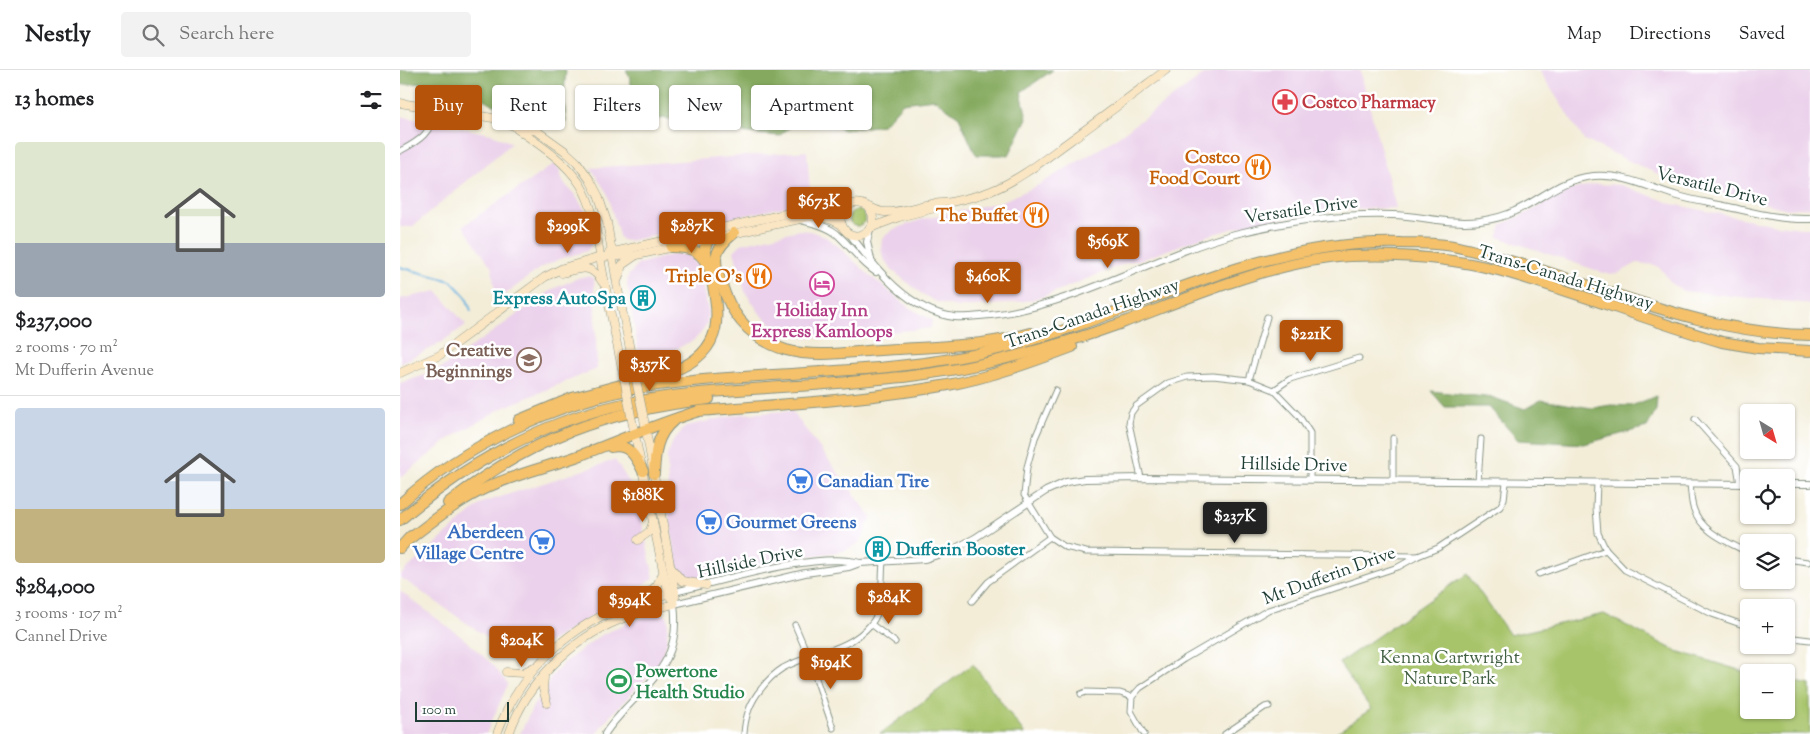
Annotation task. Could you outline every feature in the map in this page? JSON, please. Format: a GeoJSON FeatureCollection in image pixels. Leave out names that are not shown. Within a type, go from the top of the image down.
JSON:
{"type":"FeatureCollection","features":[{"type":"Feature","properties":{"kind":"highway"},"geometry":{"type":"LineString","coordinates":[[484,445],[513,423],[546,408],[601,389],[666,373],[695,360],[710,345],[717,325],[717,306],[705,247],[717,228]]}},
{"type":"Feature","properties":{"kind":"highway"},"geometry":{"type":"LineString","coordinates":[[734,233],[719,247],[715,260],[729,305],[735,315],[748,329],[763,340],[785,350],[805,353],[832,353],[972,344],[1009,339],[1053,327],[1083,323]]}},
{"type":"Feature","properties":{"kind":"highway","name":"Trans-Canada Highway"},"geometry":{"type":"LineString","coordinates":[[400,504],[440,472],[484,445],[529,422],[578,404],[620,392],[643,387],[734,377],[844,370],[935,361],[1001,349],[1054,334],[1205,278],[1268,258],[1346,244],[1399,243],[1451,246],[1502,258],[1690,318],[1761,332],[1809,335]]}},
{"type":"Feature","properties":{"kind":"highway"},"geometry":{"type":"LineString","coordinates":[[671,247],[697,251],[705,260],[709,270]]}},
{"type":"Feature","properties":{"kind":"highway","name":"Trans-Canada Highway"},"geometry":{"type":"LineString","coordinates":[[400,520],[429,495],[469,468],[513,443],[547,429],[623,404],[686,394],[903,377],[943,372],[1003,360],[1039,351],[1272,270],[1349,256],[1401,256],[1446,260],[1497,270],[1722,342],[1758,348],[1810,351]]}},
{"type":"Feature","properties":{"kind":"highway"},"geometry":{"type":"LineString","coordinates":[[408,540],[439,515],[480,491],[505,480],[578,456],[699,411],[891,395],[950,385],[1041,359],[1074,346],[1119,324]]}},
{"type":"Feature","properties":{"kind":"highway"},"geometry":{"type":"LineString","coordinates":[[400,548],[434,514],[482,477],[504,462],[544,442],[581,426],[625,413],[678,402],[714,398],[749,389]]}},
{"type":"Feature","properties":{"kind":"highway"},"geometry":{"type":"LineString","coordinates":[[654,474],[655,454],[659,437],[666,426],[678,418]]}},
{"type":"Feature","properties":{"kind":"highway"},"geometry":{"type":"LineString","coordinates":[[578,456],[617,446],[623,447],[632,453],[643,471]]}},
{"type":"Feature","properties":{"kind":"main road"},"geometry":{"type":"LineString","coordinates":[[400,374],[440,355],[545,277],[568,266],[717,228],[798,211],[860,203],[876,211],[891,212],[946,203],[993,190],[1020,176],[1166,70]]}},
{"type":"Feature","properties":{"kind":"main road"},"geometry":{"type":"LineString","coordinates":[[400,103],[415,106]]}},
{"type":"Feature","properties":{"kind":"main road"},"geometry":{"type":"LineString","coordinates":[[519,130],[557,159],[574,176],[588,200],[596,225],[631,416],[659,547],[667,569],[682,581],[706,585]]}},
{"type":"Feature","properties":{"kind":"main road"},"geometry":{"type":"LineString","coordinates":[[532,130],[537,131],[565,151],[583,170],[598,196],[607,222],[617,284],[654,474],[667,569],[674,604]]}},
{"type":"Feature","properties":{"kind":"main road"},"geometry":{"type":"LineString","coordinates":[[557,159],[565,151]]}},
{"type":"Feature","properties":{"kind":"main road"},"geometry":{"type":"LineString","coordinates":[[612,254],[637,255],[809,217],[830,219],[842,225],[849,233],[858,235],[899,217],[934,209],[946,203]]}},
{"type":"Feature","properties":{"kind":"main road"},"geometry":{"type":"LineString","coordinates":[[842,225],[841,215],[847,206]]}},
{"type":"Feature","properties":{"kind":"main road"},"geometry":{"type":"LineString","coordinates":[[869,208],[873,216],[870,229]]}},
{"type":"Feature","properties":{"kind":"main road"},"geometry":{"type":"LineString","coordinates":[[617,284],[622,265],[637,255]]}},
{"type":"Feature","properties":{"kind":"main road"},"geometry":{"type":"LineString","coordinates":[[545,277],[587,268],[597,274],[606,287]]}},
{"type":"Feature","properties":{"kind":"main road"},"geometry":{"type":"LineString","coordinates":[[654,521],[650,531],[638,540],[651,539],[659,547]]}},
{"type":"Feature","properties":{"kind":"main road"},"geometry":{"type":"LineString","coordinates":[[639,602],[657,585],[667,569]]}},
{"type":"Feature","properties":{"kind":"main road","name":"Hillside Drive"},"geometry":{"type":"LineString","coordinates":[[497,734],[516,696],[540,663],[563,641],[588,623],[612,611],[672,593]]}},
{"type":"Feature","properties":{"kind":"main road","name":"Hillside Drive"},"geometry":{"type":"LineString","coordinates":[[509,734],[525,702],[544,675],[571,649],[606,626],[631,616],[674,604]]}},
{"type":"Feature","properties":{"kind":"main road"},"geometry":{"type":"LineString","coordinates":[[506,672],[522,673],[540,663]]}},
{"type":"Feature","properties":{"kind":"main road"},"geometry":{"type":"LineString","coordinates":[[544,675],[543,689],[547,703]]}},
{"type":"Feature","properties":{"kind":"street"},"geometry":{"type":"LineString","coordinates":[[400,151],[418,141],[428,130]]}},
{"type":"Feature","properties":{"kind":"street","name":"Versatile Drive"},"geometry":{"type":"LineString","coordinates":[[849,233],[882,275],[915,302],[935,312],[962,317],[1006,313],[1049,304],[1205,243],[1281,224],[1364,214],[1415,216],[1456,222],[1490,220],[1517,210],[1554,187],[1593,176],[1632,179],[1678,196],[1773,217],[1810,219]]}},
{"type":"Feature","properties":{"kind":"street"},"geometry":{"type":"LineString","coordinates":[[798,219],[821,226],[838,235],[868,267],[882,275]]}},
{"type":"Feature","properties":{"kind":"street","name":"Versatile Drive"},"geometry":{"type":"LineString","coordinates":[[870,229],[867,242],[872,263]]}},
{"type":"Feature","properties":{"kind":"street"},"geometry":{"type":"LineString","coordinates":[[1249,380],[1267,318]]}},
{"type":"Feature","properties":{"kind":"street"},"geometry":{"type":"LineString","coordinates":[[1274,390],[1290,379],[1359,358]]}},
{"type":"Feature","properties":{"kind":"street"},"geometry":{"type":"LineString","coordinates":[[1141,478],[1130,423],[1131,413],[1136,406],[1168,383],[1187,377],[1213,376],[1249,380],[1274,390],[1299,416],[1310,434],[1310,479]]}},
{"type":"Feature","properties":{"kind":"street"},"geometry":{"type":"LineString","coordinates":[[1056,390],[1035,438],[1027,467],[1024,495],[1050,538],[1065,547],[1086,552],[1418,556]]}},
{"type":"Feature","properties":{"kind":"street"},"geometry":{"type":"LineString","coordinates":[[1695,419],[1737,466],[1740,484]]}},
{"type":"Feature","properties":{"kind":"street"},"geometry":{"type":"LineString","coordinates":[[1393,438],[1393,480]]}},
{"type":"Feature","properties":{"kind":"street"},"geometry":{"type":"LineString","coordinates":[[1478,481],[1481,438]]}},
{"type":"Feature","properties":{"kind":"street","name":"Hillside Drive"},"geometry":{"type":"LineString","coordinates":[[672,593],[758,572],[803,564],[848,560],[860,563],[925,559],[950,551],[976,538],[1046,492],[1066,482],[1085,478],[1740,484]]}},
{"type":"Feature","properties":{"kind":"street","name":"Mt Dufferin Drive"},"geometry":{"type":"LineString","coordinates":[[1132,696],[1140,688],[1184,660],[1268,610],[1398,567],[1438,548],[1500,507],[1504,499],[1506,483]]}},
{"type":"Feature","properties":{"kind":"street"},"geometry":{"type":"LineString","coordinates":[[1597,483],[1596,521],[1598,533],[1606,550],[1625,570],[1712,614],[1740,624]]}},
{"type":"Feature","properties":{"kind":"street"},"geometry":{"type":"LineString","coordinates":[[1690,484],[1693,508],[1702,524],[1714,535],[1740,549]]}},
{"type":"Feature","properties":{"kind":"street"},"geometry":{"type":"LineString","coordinates":[[1795,484],[1810,484]]}},
{"type":"Feature","properties":{"kind":"street"},"geometry":{"type":"LineString","coordinates":[[972,601],[988,582],[1050,538]]}},
{"type":"Feature","properties":{"kind":"street"},"geometry":{"type":"LineString","coordinates":[[1539,574],[1606,550]]}},
{"type":"Feature","properties":{"kind":"street"},"geometry":{"type":"LineString","coordinates":[[1795,560],[1808,562]]}},
{"type":"Feature","properties":{"kind":"street"},"geometry":{"type":"LineString","coordinates":[[744,734],[744,720],[754,698],[768,680],[784,668],[846,645],[871,624],[879,606],[883,562]]}},
{"type":"Feature","properties":{"kind":"street","name":"Hillside Drive"},"geometry":{"type":"LineString","coordinates":[[674,604],[786,577],[849,567],[860,563]]}},
{"type":"Feature","properties":{"kind":"street"},"geometry":{"type":"LineString","coordinates":[[605,734],[666,662],[674,643],[676,622],[674,604]]}},
{"type":"Feature","properties":{"kind":"street"},"geometry":{"type":"LineString","coordinates":[[871,624],[895,642]]}},
{"type":"Feature","properties":{"kind":"street"},"geometry":{"type":"LineString","coordinates":[[795,625],[809,658],[833,728]]}},
{"type":"Feature","properties":{"kind":"street"},"geometry":{"type":"LineString","coordinates":[[1795,638],[1810,640]]}},
{"type":"Feature","properties":{"kind":"street"},"geometry":{"type":"LineString","coordinates":[[1081,694],[1086,692],[1120,693],[1132,696],[1131,712],[1144,734]]}},
{"type":"Feature","properties":{"kind":"street"},"geometry":{"type":"LineString","coordinates":[[1225,734],[1265,707],[1270,706]]}},
{"type":"Feature","properties":{"kind":"shaded area"},"geometry":{"type":"Polygon","coordinates":[[[1220,70],[1360,70],[1396,208],[1343,209],[1235,228],[1126,263],[1047,295],[1031,300],[1005,304],[958,307],[937,302],[922,294],[893,271],[883,258],[882,238],[894,229],[923,219],[1000,202],[1035,187],[1109,143],[1202,76],[1220,70]]]}},
{"type":"Feature","properties":{"kind":"shaded area"},"geometry":{"type":"Polygon","coordinates":[[[1539,70],[1810,70],[1810,207],[1788,209],[1677,183],[1584,140],[1539,70]]]}},
{"type":"Feature","properties":{"kind":"shaded area"},"geometry":{"type":"Polygon","coordinates":[[[400,116],[415,119],[415,130],[471,130],[491,134],[512,143],[412,227],[400,227],[400,116]]]}},
{"type":"Feature","properties":{"kind":"shaded area"},"geometry":{"type":"Polygon","coordinates":[[[807,151],[811,203],[797,204],[628,241],[622,240],[619,236],[607,193],[591,168],[807,151]]]}},
{"type":"Feature","properties":{"kind":"shaded area"},"geometry":{"type":"Polygon","coordinates":[[[554,164],[559,169],[563,182],[575,195],[586,212],[593,243],[587,251],[559,259],[539,269],[499,299],[495,293],[492,268],[463,226],[554,164]]]}},
{"type":"Feature","properties":{"kind":"shaded area"},"geometry":{"type":"Polygon","coordinates":[[[1595,184],[1621,185],[1673,204],[1771,224],[1810,228],[1810,304],[1683,291],[1671,283],[1662,270],[1655,265],[1637,263],[1619,273],[1610,275],[1498,237],[1501,225],[1531,211],[1560,194],[1595,184]]]}},
{"type":"Feature","properties":{"kind":"shaded area"},"geometry":{"type":"Polygon","coordinates":[[[799,230],[810,231],[824,236],[837,245],[868,274],[910,308],[932,320],[931,328],[829,338],[803,337],[784,332],[773,325],[761,315],[745,292],[734,251],[741,244],[799,230]]]}},
{"type":"Feature","properties":{"kind":"shaded area"},"geometry":{"type":"Polygon","coordinates":[[[676,254],[692,258],[698,266],[708,310],[707,323],[694,340],[640,361],[627,285],[628,276],[638,264],[676,254]]]}},
{"type":"Feature","properties":{"kind":"shaded area"},"geometry":{"type":"Polygon","coordinates":[[[586,276],[594,278],[597,369],[502,408],[449,439],[400,478],[400,383],[429,374],[443,367],[553,289],[586,276]]]}},
{"type":"Feature","properties":{"kind":"shaded area"},"geometry":{"type":"Polygon","coordinates":[[[437,291],[466,325],[434,347],[400,363],[400,299],[437,291]]]}},
{"type":"Feature","properties":{"kind":"shaded area"},"geometry":{"type":"Polygon","coordinates":[[[792,411],[872,518],[864,536],[857,545],[843,551],[783,560],[704,578],[693,578],[679,571],[669,518],[667,456],[673,441],[686,426],[740,414],[792,411]]]}},
{"type":"Feature","properties":{"kind":"shaded area","name":"Aberdeen Village Centre"},"geometry":{"type":"Polygon","coordinates":[[[615,460],[635,491],[654,578],[520,660],[400,577],[482,503],[615,460]]]}},
{"type":"Feature","properties":{"kind":"shaded area"},"geometry":{"type":"Polygon","coordinates":[[[400,591],[463,638],[493,665],[508,684],[486,734],[400,734],[400,591]]]}},
{"type":"Feature","properties":{"kind":"shaded area"},"geometry":{"type":"Polygon","coordinates":[[[661,613],[668,617],[667,641],[656,668],[611,715],[597,734],[520,734],[533,706],[547,687],[550,678],[564,663],[598,637],[633,620],[661,613]]]}},
{"type":"Feature","properties":{"kind":"green space"},"geometry":{"type":"Polygon","coordinates":[[[400,70],[566,70],[565,85],[492,85],[492,104],[482,98],[482,85],[440,85],[432,82],[400,85],[400,70]]]}},
{"type":"Feature","properties":{"kind":"green space"},"geometry":{"type":"Polygon","coordinates":[[[626,70],[1053,70],[1021,92],[1027,118],[1009,155],[977,155],[959,117],[934,99],[903,103],[883,125],[872,126],[872,85],[751,85],[751,130],[786,130],[779,136],[721,130],[741,130],[741,85],[669,85],[669,119],[659,119],[659,85],[631,85],[626,70]]]}},
{"type":"Feature","properties":{"kind":"green space"},"geometry":{"type":"Polygon","coordinates":[[[857,210],[863,212],[865,218],[863,224],[857,226],[851,224],[849,218],[851,212],[857,210]]]}},
{"type":"Feature","properties":{"kind":"green space"},"geometry":{"type":"Polygon","coordinates":[[[1431,391],[1494,398],[1525,409],[1541,400],[1592,408],[1611,405],[1631,406],[1657,396],[1656,410],[1647,427],[1584,444],[1518,440],[1489,407],[1445,407],[1431,391]]]}},
{"type":"Feature","properties":{"kind":"green space","name":"Kenna Cartwright Nature Park"},"geometry":{"type":"Polygon","coordinates":[[[1467,574],[1510,635],[1604,614],[1676,651],[1740,670],[1740,719],[1795,719],[1795,682],[1810,685],[1810,734],[1335,734],[1371,709],[1339,663],[1467,574]]]}},
{"type":"Feature","properties":{"kind":"green space"},"geometry":{"type":"Polygon","coordinates":[[[973,664],[1025,734],[880,734],[973,664]]]}},
{"type":"Feature","properties":{"kind":"waterway"},"geometry":{"type":"LineString","coordinates":[[400,267],[451,281],[466,297],[471,311]]}},
{"type":"Feature","properties":{"kind":"place","name":"Costco Pharmacy"},"geometry":{"type":"Point","coordinates":[1285,102]}},
{"type":"Feature","properties":{"kind":"place","name":"Costco Food Court"},"geometry":{"type":"Point","coordinates":[1258,167]}},
{"type":"Feature","properties":{"kind":"place","name":"The Buffet"},"geometry":{"type":"Point","coordinates":[1036,215]}},
{"type":"Feature","properties":{"kind":"place","name":"Triple O's"},"geometry":{"type":"Point","coordinates":[759,276]}},
{"type":"Feature","properties":{"kind":"place","name":"Holiday Inn Express Kamloops"},"geometry":{"type":"Point","coordinates":[822,284]}},
{"type":"Feature","properties":{"kind":"place","name":"Express AutoSpa"},"geometry":{"type":"Point","coordinates":[643,298]}},
{"type":"Feature","properties":{"kind":"place","name":"Creative Beginnings"},"geometry":{"type":"Point","coordinates":[529,360]}},
{"type":"Feature","properties":{"kind":"place","name":"Canadian Tire"},"geometry":{"type":"Point","coordinates":[800,481]}},
{"type":"Feature","properties":{"kind":"place","name":"Gourmet Greens"},"geometry":{"type":"Point","coordinates":[709,522]}},
{"type":"Feature","properties":{"kind":"place","name":"Aberdeen Village Centre"},"geometry":{"type":"Point","coordinates":[542,542]}},
{"type":"Feature","properties":{"kind":"place","name":"Dufferin Booster"},"geometry":{"type":"Point","coordinates":[878,549]}},
{"type":"Feature","properties":{"kind":"place","name":"Powertone Health Studio"},"geometry":{"type":"Point","coordinates":[619,681]}}]}
